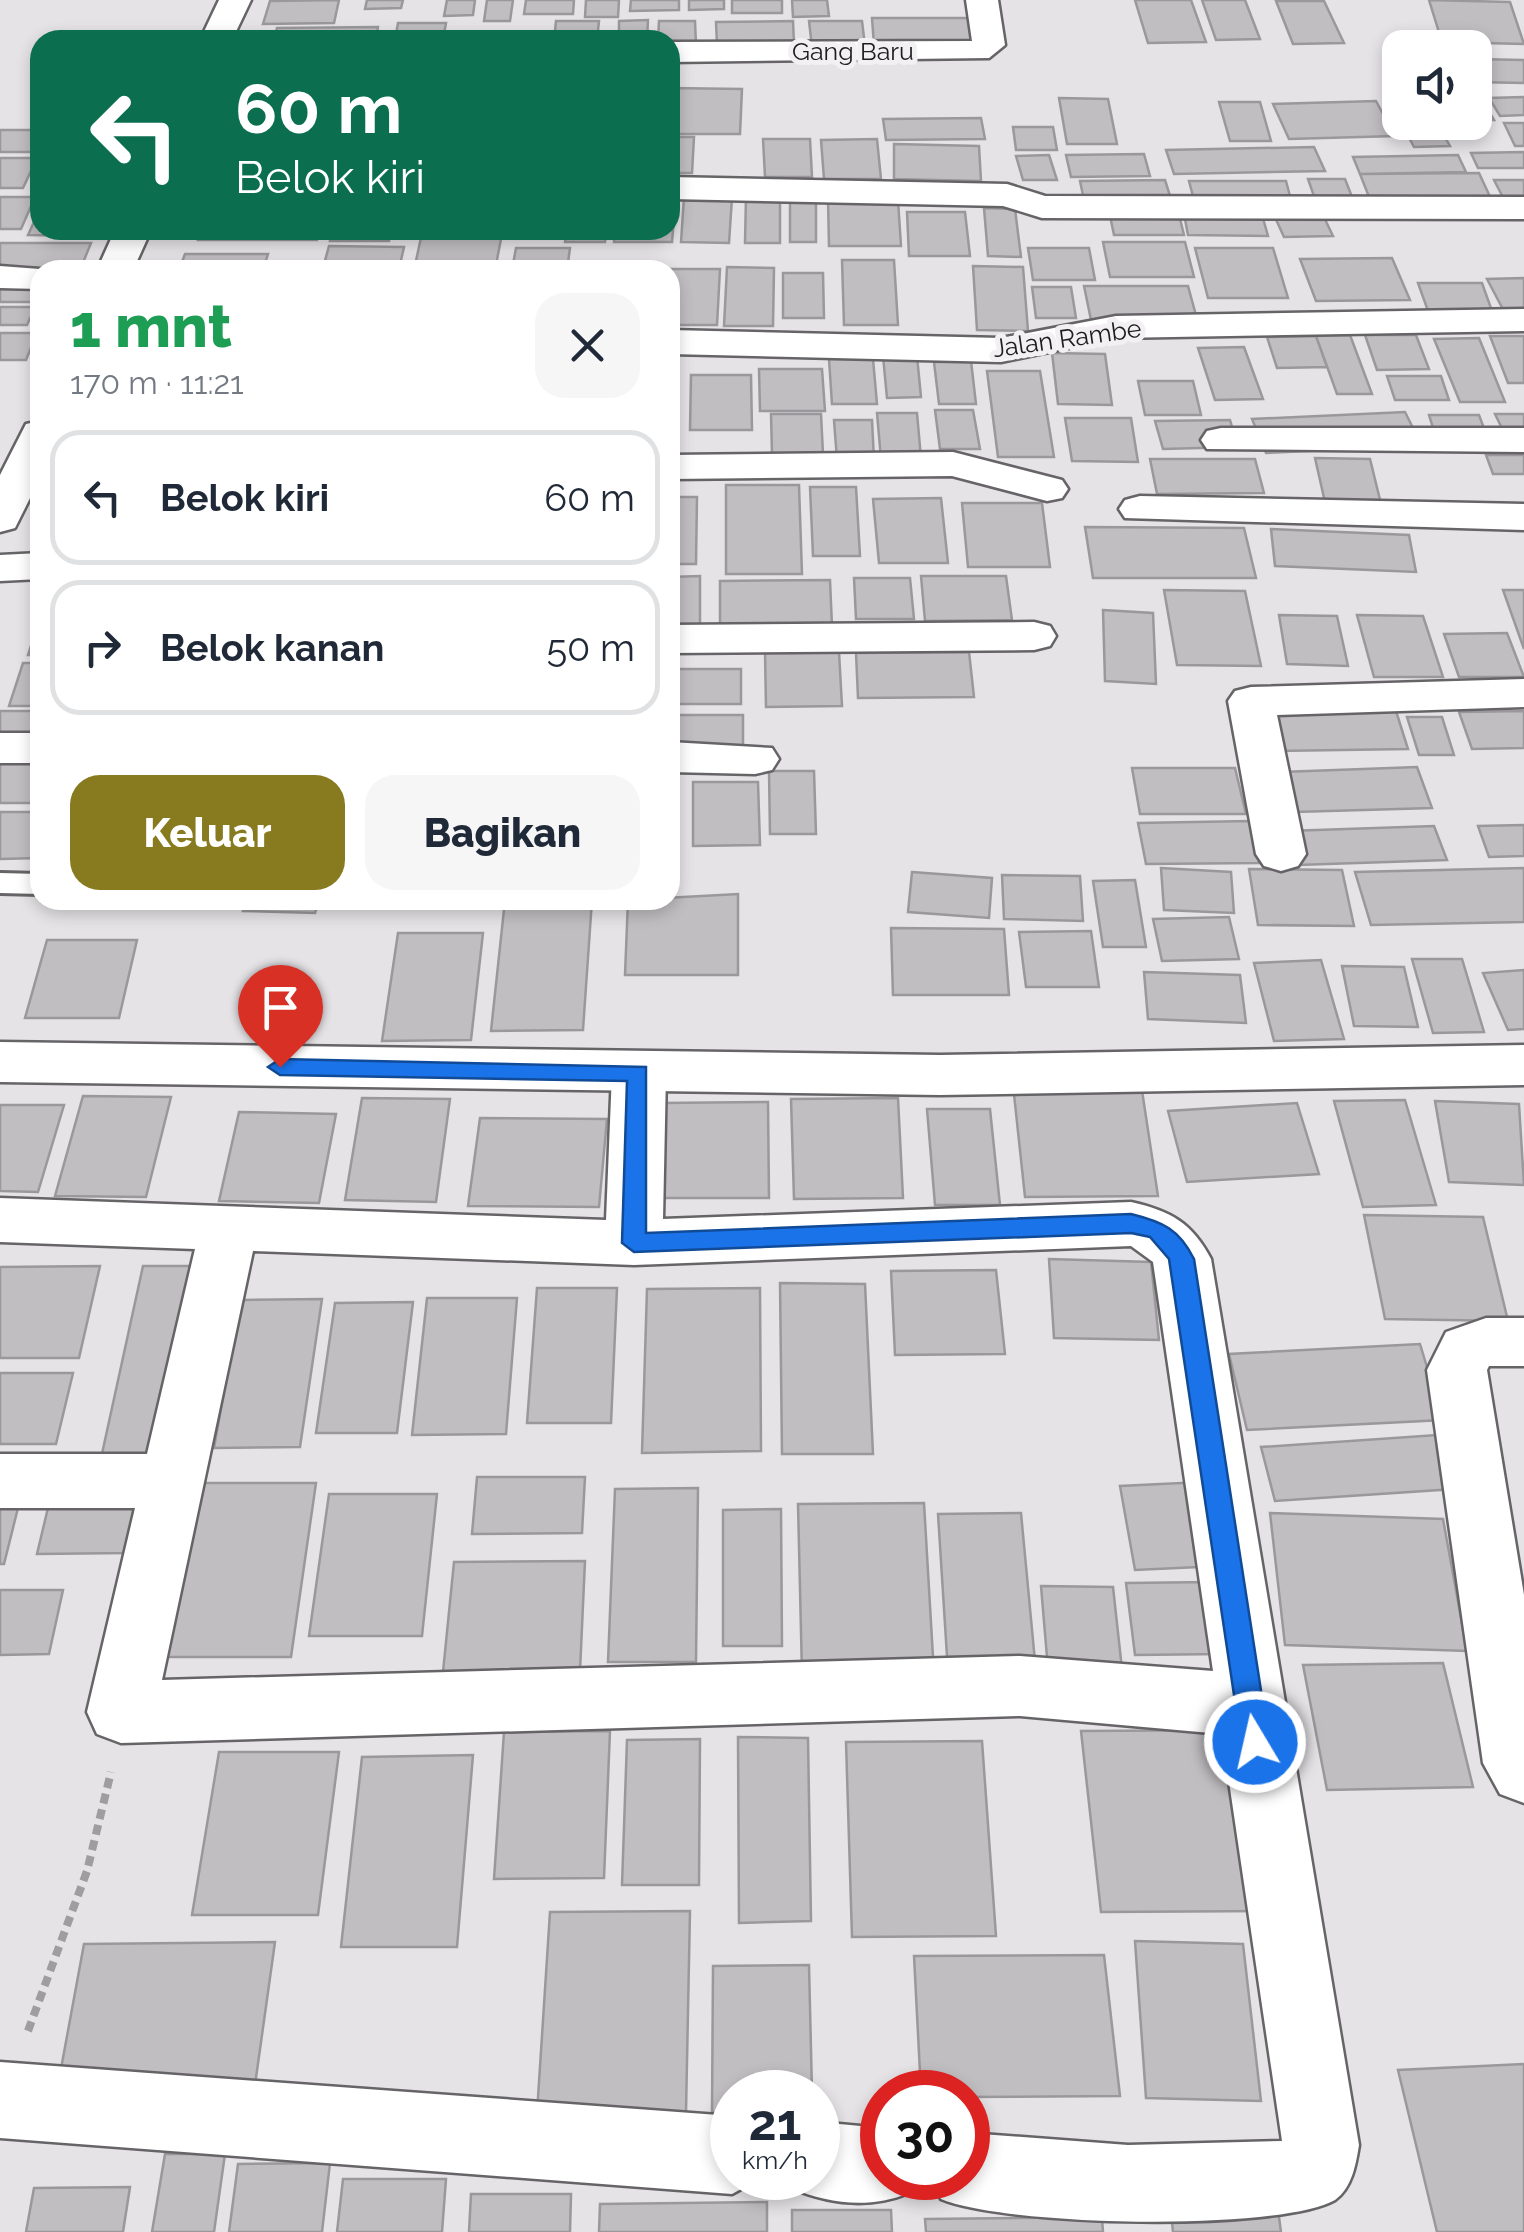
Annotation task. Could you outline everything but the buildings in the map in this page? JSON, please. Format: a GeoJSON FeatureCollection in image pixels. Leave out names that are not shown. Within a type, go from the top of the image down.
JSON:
{"type":"FeatureCollection","features":[{"type":"Feature","properties":{"kind":"street"},"geometry":{"type":"LineString","coordinates":[[221,30],[235,0]]}},
{"type":"Feature","properties":{"kind":"street","name":"Gang Baru"},"geometry":{"type":"LineString","coordinates":[[680,52],[978,50],[989,46],[982,0]]}},
{"type":"Feature","properties":{"kind":"street"},"geometry":{"type":"LineString","coordinates":[[680,188],[1007,195],[1042,207],[1524,208]]}},
{"type":"Feature","properties":{"kind":"street"},"geometry":{"type":"LineString","coordinates":[[0,277],[30,278]]}},
{"type":"Feature","properties":{"kind":"street","name":"Jalan Rambe"},"geometry":{"type":"LineString","coordinates":[[680,342],[1000,350],[1116,327],[1524,320]]}},
{"type":"Feature","properties":{"kind":"street"},"geometry":{"type":"LineString","coordinates":[[1221,440],[1524,440]]}},
{"type":"Feature","properties":{"kind":"street"},"geometry":{"type":"LineString","coordinates":[[0,519],[30,454]]}},
{"type":"Feature","properties":{"kind":"street"},"geometry":{"type":"LineString","coordinates":[[680,467],[952,464],[1046,489]]}},
{"type":"Feature","properties":{"kind":"street"},"geometry":{"type":"LineString","coordinates":[[1140,508],[1524,517]]}},
{"type":"Feature","properties":{"kind":"street"},"geometry":{"type":"LineString","coordinates":[[0,568],[30,566]]}},
{"type":"Feature","properties":{"kind":"street"},"geometry":{"type":"LineString","coordinates":[[680,639],[1034,636]]}},
{"type":"Feature","properties":{"kind":"street"},"geometry":{"type":"LineString","coordinates":[[1281,854],[1251,701],[1524,693]]}},
{"type":"Feature","properties":{"kind":"street"},"geometry":{"type":"LineString","coordinates":[[0,748],[30,748]]}},
{"type":"Feature","properties":{"kind":"street"},"geometry":{"type":"LineString","coordinates":[[680,758],[755,759]]}},
{"type":"Feature","properties":{"kind":"street"},"geometry":{"type":"LineString","coordinates":[[0,1062],[940,1075],[1524,1065]]}},
{"type":"Feature","properties":{"kind":"street"},"geometry":{"type":"LineString","coordinates":[[634,1243],[638,1073]]}},
{"type":"Feature","properties":{"kind":"street"},"geometry":{"type":"LineString","coordinates":[[0,1220],[634,1243],[1131,1224],[1158,1230],[1174,1244],[1182,1259],[1248,1705],[1322,2145],[1316,2165],[1304,2174],[1275,2182],[1128,2184],[990,2174]]}},
{"type":"Feature","properties":{"kind":"street"},"geometry":{"type":"LineString","coordinates":[[229,1227],[121,1712],[1020,1686],[1248,1705]]}},
{"type":"Feature","properties":{"kind":"street"},"geometry":{"type":"LineString","coordinates":[[1524,1342],[1486,1342],[1467,1350],[1457,1370],[1517,1763],[1524,1771]]}},
{"type":"Feature","properties":{"kind":"street"},"geometry":{"type":"LineString","coordinates":[[0,1481],[174,1481]]}},
{"type":"Feature","properties":{"kind":"street"},"geometry":{"type":"LineString","coordinates":[[0,2100],[710,2152]]}},
{"type":"Feature","properties":{"kind":"lane"},"geometry":{"type":"LineString","coordinates":[[0,883],[30,884]]}},
{"type":"Feature","properties":{"kind":"path"},"geometry":{"type":"LineString","coordinates":[[0,2100],[56,1960],[106,1804],[121,1712]]}},
{"type":"Feature","properties":{"kind":"route"},"geometry":{"type":"LineString","coordinates":[[280,1067],[638,1073],[634,1243],[1131,1224],[1158,1230],[1174,1244],[1182,1259],[1255,1742]]}}]}
